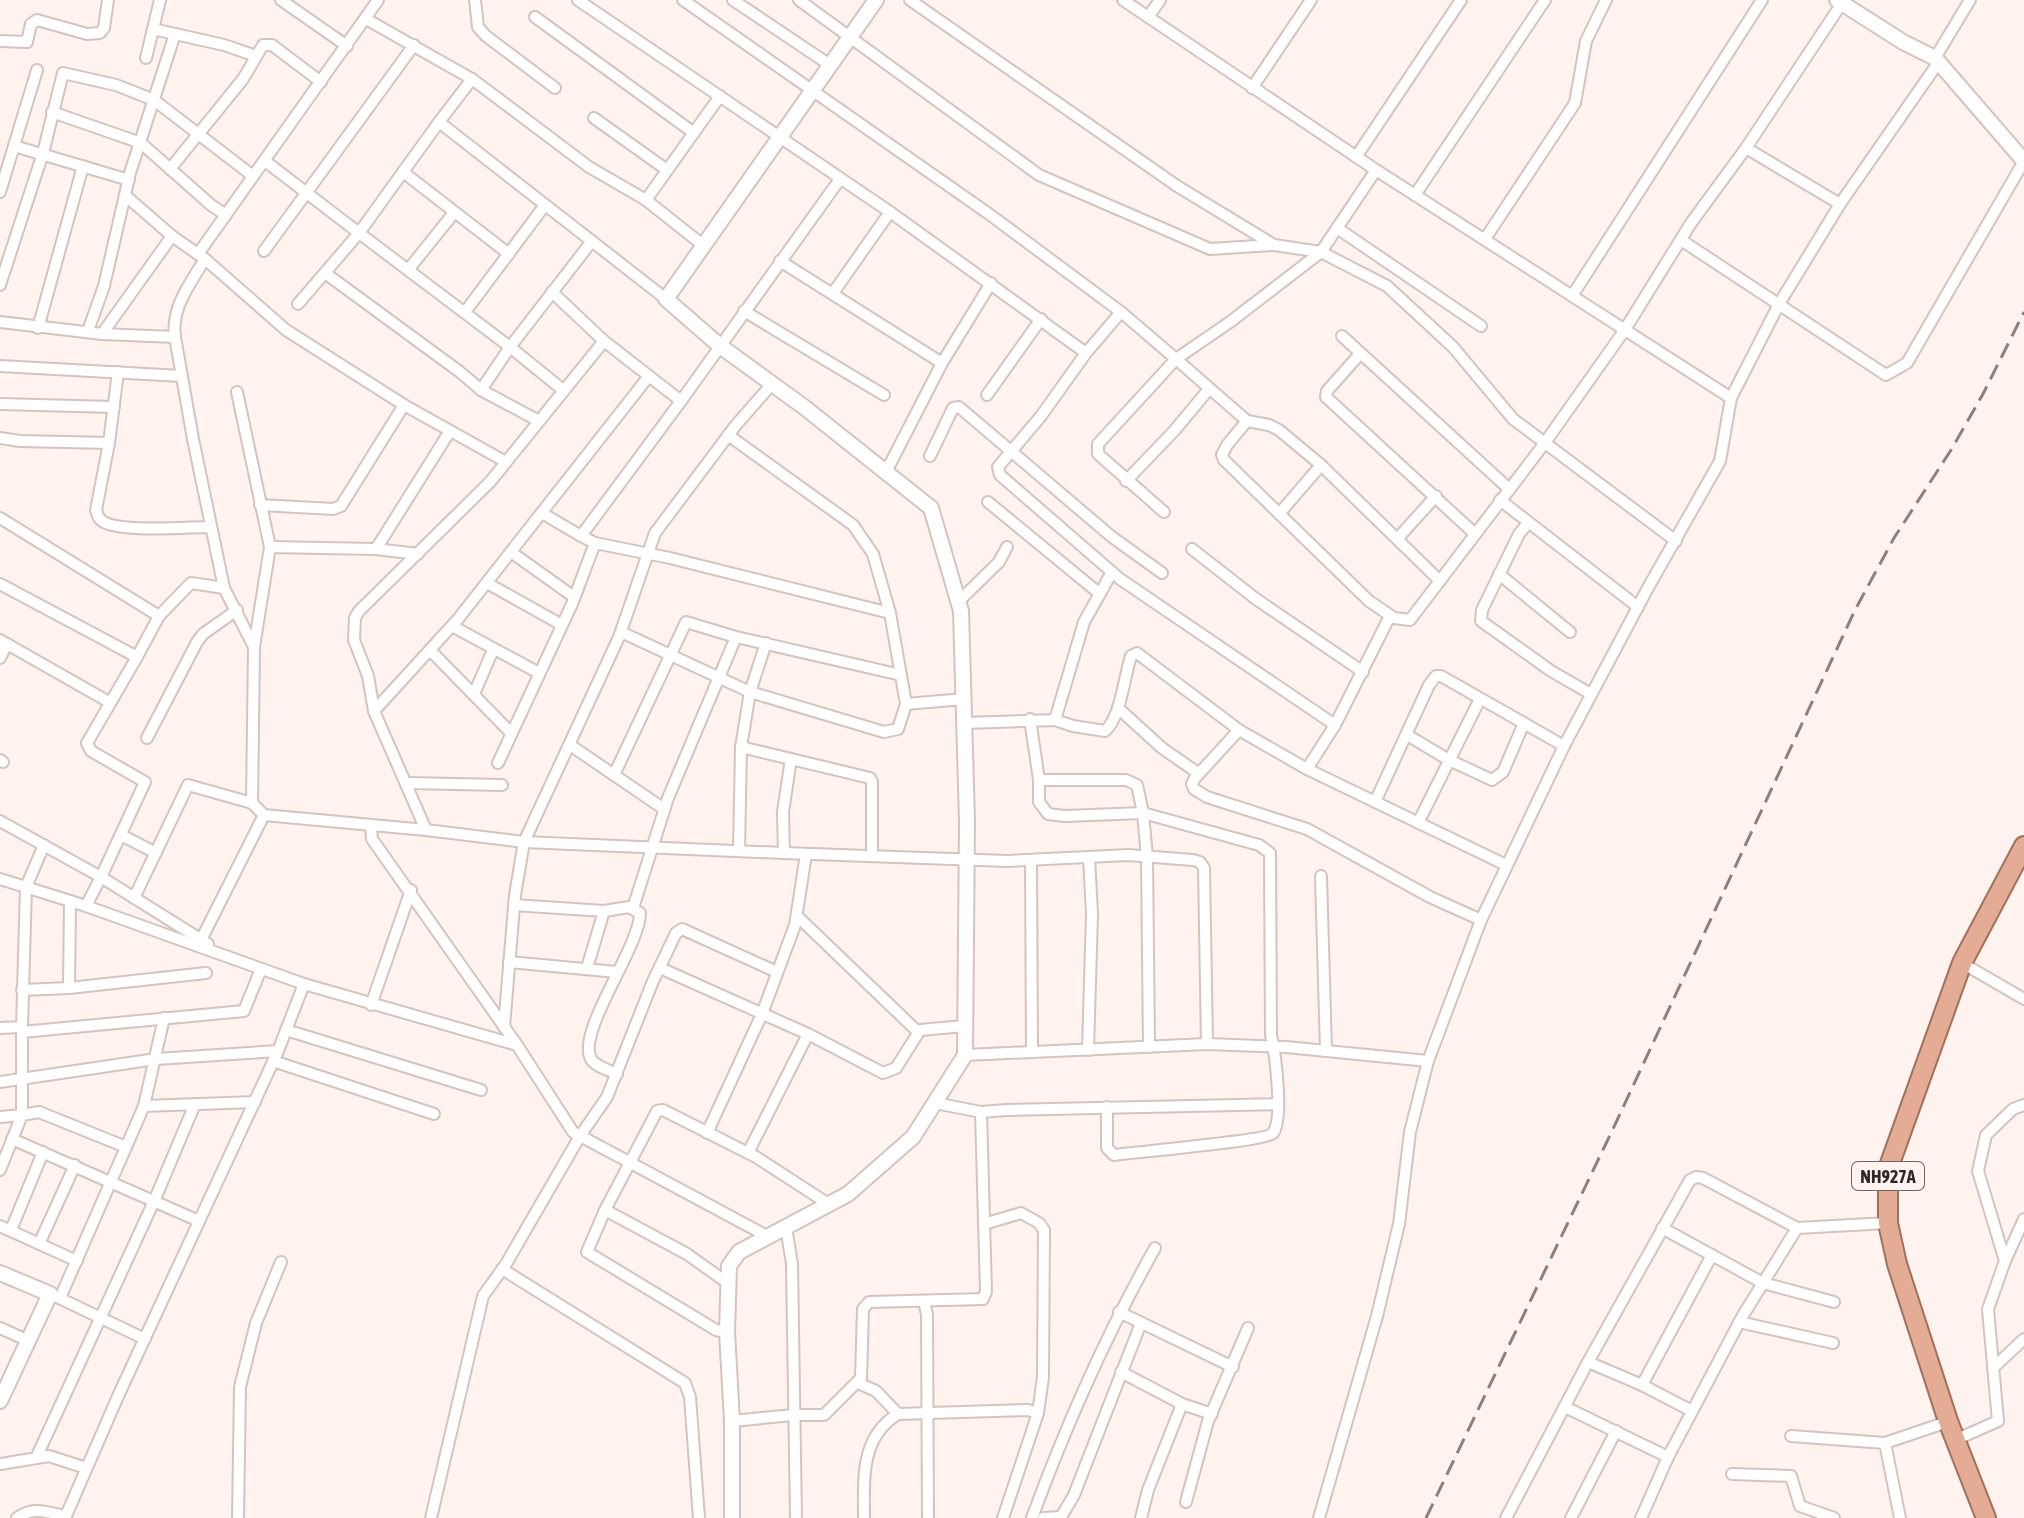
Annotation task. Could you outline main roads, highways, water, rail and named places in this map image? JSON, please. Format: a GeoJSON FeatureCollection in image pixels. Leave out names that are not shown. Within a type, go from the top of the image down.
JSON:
{"type":"FeatureCollection","features":[{"type":"Feature","properties":{"kind":"highway","name":"NH927A"},"geometry":{"type":"LineString","coordinates":[[1993,1518],[1955,1425],[1897,1264],[1888,1223],[1888,1169],[1966,965],[2024,846]]}},
{"type":"Feature","properties":{"kind":"highway","name":"NH927A"},"geometry":{"type":"LineString","coordinates":[[1986,1518],[1903,1263],[1895,1222],[1899,1161],[1966,965],[2024,867]]}},
{"type":"Feature","properties":{"kind":"railway"},"geometry":{"type":"LineString","coordinates":[[1426,1518],[1612,1131],[1855,610],[1894,538],[1983,394],[2024,312]]}}]}
